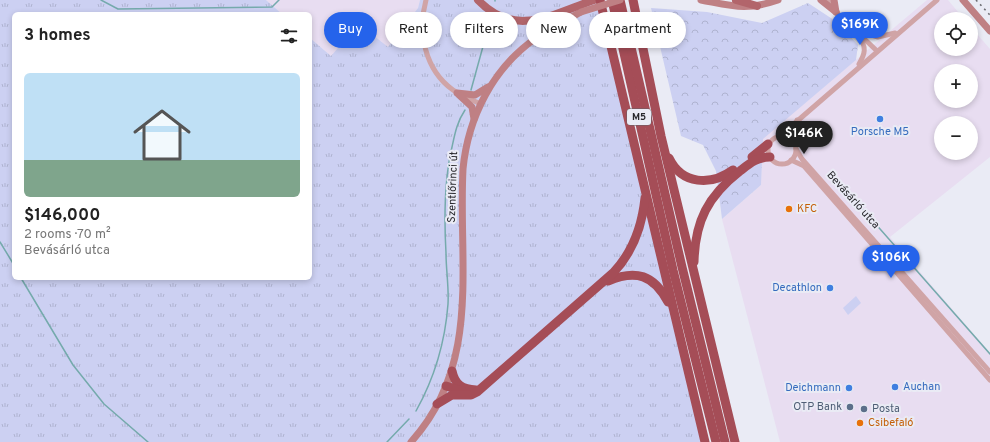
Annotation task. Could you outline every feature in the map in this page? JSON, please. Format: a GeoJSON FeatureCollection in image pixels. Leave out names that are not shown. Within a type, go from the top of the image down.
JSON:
{"type":"FeatureCollection","features":[{"type":"Feature","properties":{"kind":"highway","name":"M5"},"geometry":{"type":"LineString","coordinates":[[612,0],[673,270],[716,442]]}},
{"type":"Feature","properties":{"kind":"highway","name":"M5"},"geometry":{"type":"LineString","coordinates":[[620,0],[677,246],[725,442]]}},
{"type":"Feature","properties":{"kind":"highway","name":"M5"},"geometry":{"type":"LineString","coordinates":[[633,0],[661,136],[735,442]]}},
{"type":"Feature","properties":{"kind":"highway","name":"M5"},"geometry":{"type":"LineString","coordinates":[[601,3],[705,442]]}},
{"type":"Feature","properties":{"kind":"highway"},"geometry":{"type":"LineString","coordinates":[[661,136],[667,155],[675,169],[687,177],[703,181],[715,180],[725,176],[768,144]]}},
{"type":"Feature","properties":{"kind":"highway"},"geometry":{"type":"LineString","coordinates":[[697,289],[694,246],[698,228],[706,208],[717,192],[734,176],[756,159],[770,157]]}},
{"type":"Feature","properties":{"kind":"highway"},"geometry":{"type":"LineString","coordinates":[[437,404],[456,394],[471,394],[479,390],[603,283],[618,268],[634,243],[641,223],[645,191]]}},
{"type":"Feature","properties":{"kind":"highway"},"geometry":{"type":"LineString","coordinates":[[603,283],[616,277],[631,274],[647,278],[660,287],[675,317]]}},
{"type":"Feature","properties":{"kind":"highway"},"geometry":{"type":"LineString","coordinates":[[452,371],[454,379],[459,386],[467,389],[479,390]]}},
{"type":"Feature","properties":{"kind":"highway"},"geometry":{"type":"LineString","coordinates":[[446,386],[464,392],[479,390]]}},
{"type":"Feature","properties":{"kind":"highway"},"geometry":{"type":"LineString","coordinates":[[446,386],[456,394]]}},
{"type":"Feature","properties":{"kind":"main road"},"geometry":{"type":"LineString","coordinates":[[478,0],[488,9],[499,15],[522,21],[548,18],[580,9],[594,0]]}},
{"type":"Feature","properties":{"kind":"main road","name":"Szentlőrinci út"},"geometry":{"type":"LineString","coordinates":[[411,442],[437,404],[446,386],[452,371],[459,340],[463,307],[463,169],[465,149],[473,121],[481,104],[491,85],[508,63],[527,45],[580,9],[620,0]]}},
{"type":"Feature","properties":{"kind":"main road"},"geometry":{"type":"LineString","coordinates":[[701,0],[737,7],[757,6],[778,0]]}},
{"type":"Feature","properties":{"kind":"main road"},"geometry":{"type":"LineString","coordinates":[[736,0],[757,6]]}},
{"type":"Feature","properties":{"kind":"main road"},"geometry":{"type":"LineString","coordinates":[[821,0],[836,12]]}},
{"type":"Feature","properties":{"kind":"main road"},"geometry":{"type":"LineString","coordinates":[[834,0],[836,12]]}},
{"type":"Feature","properties":{"kind":"main road"},"geometry":{"type":"LineString","coordinates":[[963,0],[990,31]]}},
{"type":"Feature","properties":{"kind":"main road"},"geometry":{"type":"LineString","coordinates":[[457,93],[475,95],[491,85]]}},
{"type":"Feature","properties":{"kind":"main road"},"geometry":{"type":"LineString","coordinates":[[457,93],[472,107],[473,121]]}},
{"type":"Feature","properties":{"kind":"street"},"geometry":{"type":"LineString","coordinates":[[426,0],[422,24],[426,53],[438,75],[457,93],[481,104]]}},
{"type":"Feature","properties":{"kind":"street"},"geometry":{"type":"LineString","coordinates":[[829,0],[836,12],[877,51]]}},
{"type":"Feature","properties":{"kind":"street"},"geometry":{"type":"LineString","coordinates":[[780,136],[937,0]]}},
{"type":"Feature","properties":{"kind":"street"},"geometry":{"type":"LineString","coordinates":[[855,30],[867,35],[878,37],[898,33]]}},
{"type":"Feature","properties":{"kind":"street"},"geometry":{"type":"LineString","coordinates":[[855,30],[864,44],[865,50],[858,67]]}},
{"type":"Feature","properties":{"kind":"street"},"geometry":{"type":"LineString","coordinates":[[792,140],[798,119]]}},
{"type":"Feature","properties":{"kind":"street"},"geometry":{"type":"LineString","coordinates":[[791,160],[796,149],[792,140],[787,136],[773,138],[768,144],[770,157],[780,164],[791,160],[804,166],[990,380]]}},
{"type":"Feature","properties":{"kind":"street","name":"Bevásárló utca"},"geometry":{"type":"LineString","coordinates":[[796,149],[802,159],[990,372]]}},
{"type":"Feature","properties":{"kind":"shaded area"},"geometry":{"type":"Polygon","coordinates":[[[266,0],[420,0],[418,8],[415,12],[385,12],[385,47],[331,56],[312,40],[312,12],[280,12],[266,0]]]}},
{"type":"Feature","properties":{"kind":"shaded area"},"geometry":{"type":"Polygon","coordinates":[[[927,0],[948,0],[958,12],[934,12],[934,56],[978,56],[978,35],[990,49],[990,157],[890,237],[990,353],[990,442],[780,442],[722,219],[761,185],[762,139],[927,0]]]}},
{"type":"Feature","properties":{"kind":"green space"},"geometry":{"type":"Polygon","coordinates":[[[0,0],[266,0],[280,12],[12,12],[12,280],[312,280],[312,40],[331,56],[338,48],[377,48],[377,38],[385,45],[385,48],[442,48],[442,12],[415,12],[418,8],[420,0],[597,0],[600,12],[589,12],[589,48],[608,48],[701,442],[0,442],[0,0]]]}},
{"type":"Feature","properties":{"kind":"green space"},"geometry":{"type":"Polygon","coordinates":[[[808,3],[837,22],[858,45],[856,60],[763,139],[761,185],[722,219],[716,171],[703,145],[681,136],[660,48],[686,48],[686,12],[652,12],[651,8],[707,12],[762,23],[808,3]]]}},
{"type":"Feature","properties":{"kind":"green space"},"geometry":{"type":"Polygon","coordinates":[[[856,296],[861,303],[848,315],[843,308],[856,296]]]}},
{"type":"Feature","properties":{"kind":"waterway"},"geometry":{"type":"LineString","coordinates":[[101,0],[118,9],[272,7],[279,0]]}},
{"type":"Feature","properties":{"kind":"waterway"},"geometry":{"type":"LineString","coordinates":[[471,90],[483,48]]}},
{"type":"Feature","properties":{"kind":"waterway"},"geometry":{"type":"LineString","coordinates":[[416,411],[434,373],[442,346],[447,319],[448,298],[445,226],[447,173],[455,132],[465,110]]}},
{"type":"Feature","properties":{"kind":"waterway"},"geometry":{"type":"LineString","coordinates":[[844,188],[990,354]]}},
{"type":"Feature","properties":{"kind":"waterway"},"geometry":{"type":"LineString","coordinates":[[0,242],[12,262]]}},
{"type":"Feature","properties":{"kind":"waterway"},"geometry":{"type":"LineString","coordinates":[[22,280],[73,365],[104,404],[148,442]]}},
{"type":"Feature","properties":{"kind":"waterway"},"geometry":{"type":"LineString","coordinates":[[387,442],[409,419]]}},
{"type":"Feature","properties":{"kind":"railway"},"geometry":{"type":"LineString","coordinates":[[976,0],[990,15]]}},
{"type":"Feature","properties":{"kind":"place","name":"Porsche M5"},"geometry":{"type":"Point","coordinates":[880,119]}},
{"type":"Feature","properties":{"kind":"place","name":"KFC"},"geometry":{"type":"Point","coordinates":[789,209]}},
{"type":"Feature","properties":{"kind":"place","name":"Decathlon"},"geometry":{"type":"Point","coordinates":[830,288]}},
{"type":"Feature","properties":{"kind":"place","name":"Auchan"},"geometry":{"type":"Point","coordinates":[895,387]}},
{"type":"Feature","properties":{"kind":"place","name":"Deichmann"},"geometry":{"type":"Point","coordinates":[849,388]}},
{"type":"Feature","properties":{"kind":"place","name":"OTP Bank"},"geometry":{"type":"Point","coordinates":[850,407]}},
{"type":"Feature","properties":{"kind":"place","name":"Posta"},"geometry":{"type":"Point","coordinates":[864,409]}},
{"type":"Feature","properties":{"kind":"place","name":"Csibefaló"},"geometry":{"type":"Point","coordinates":[860,423]}}]}
